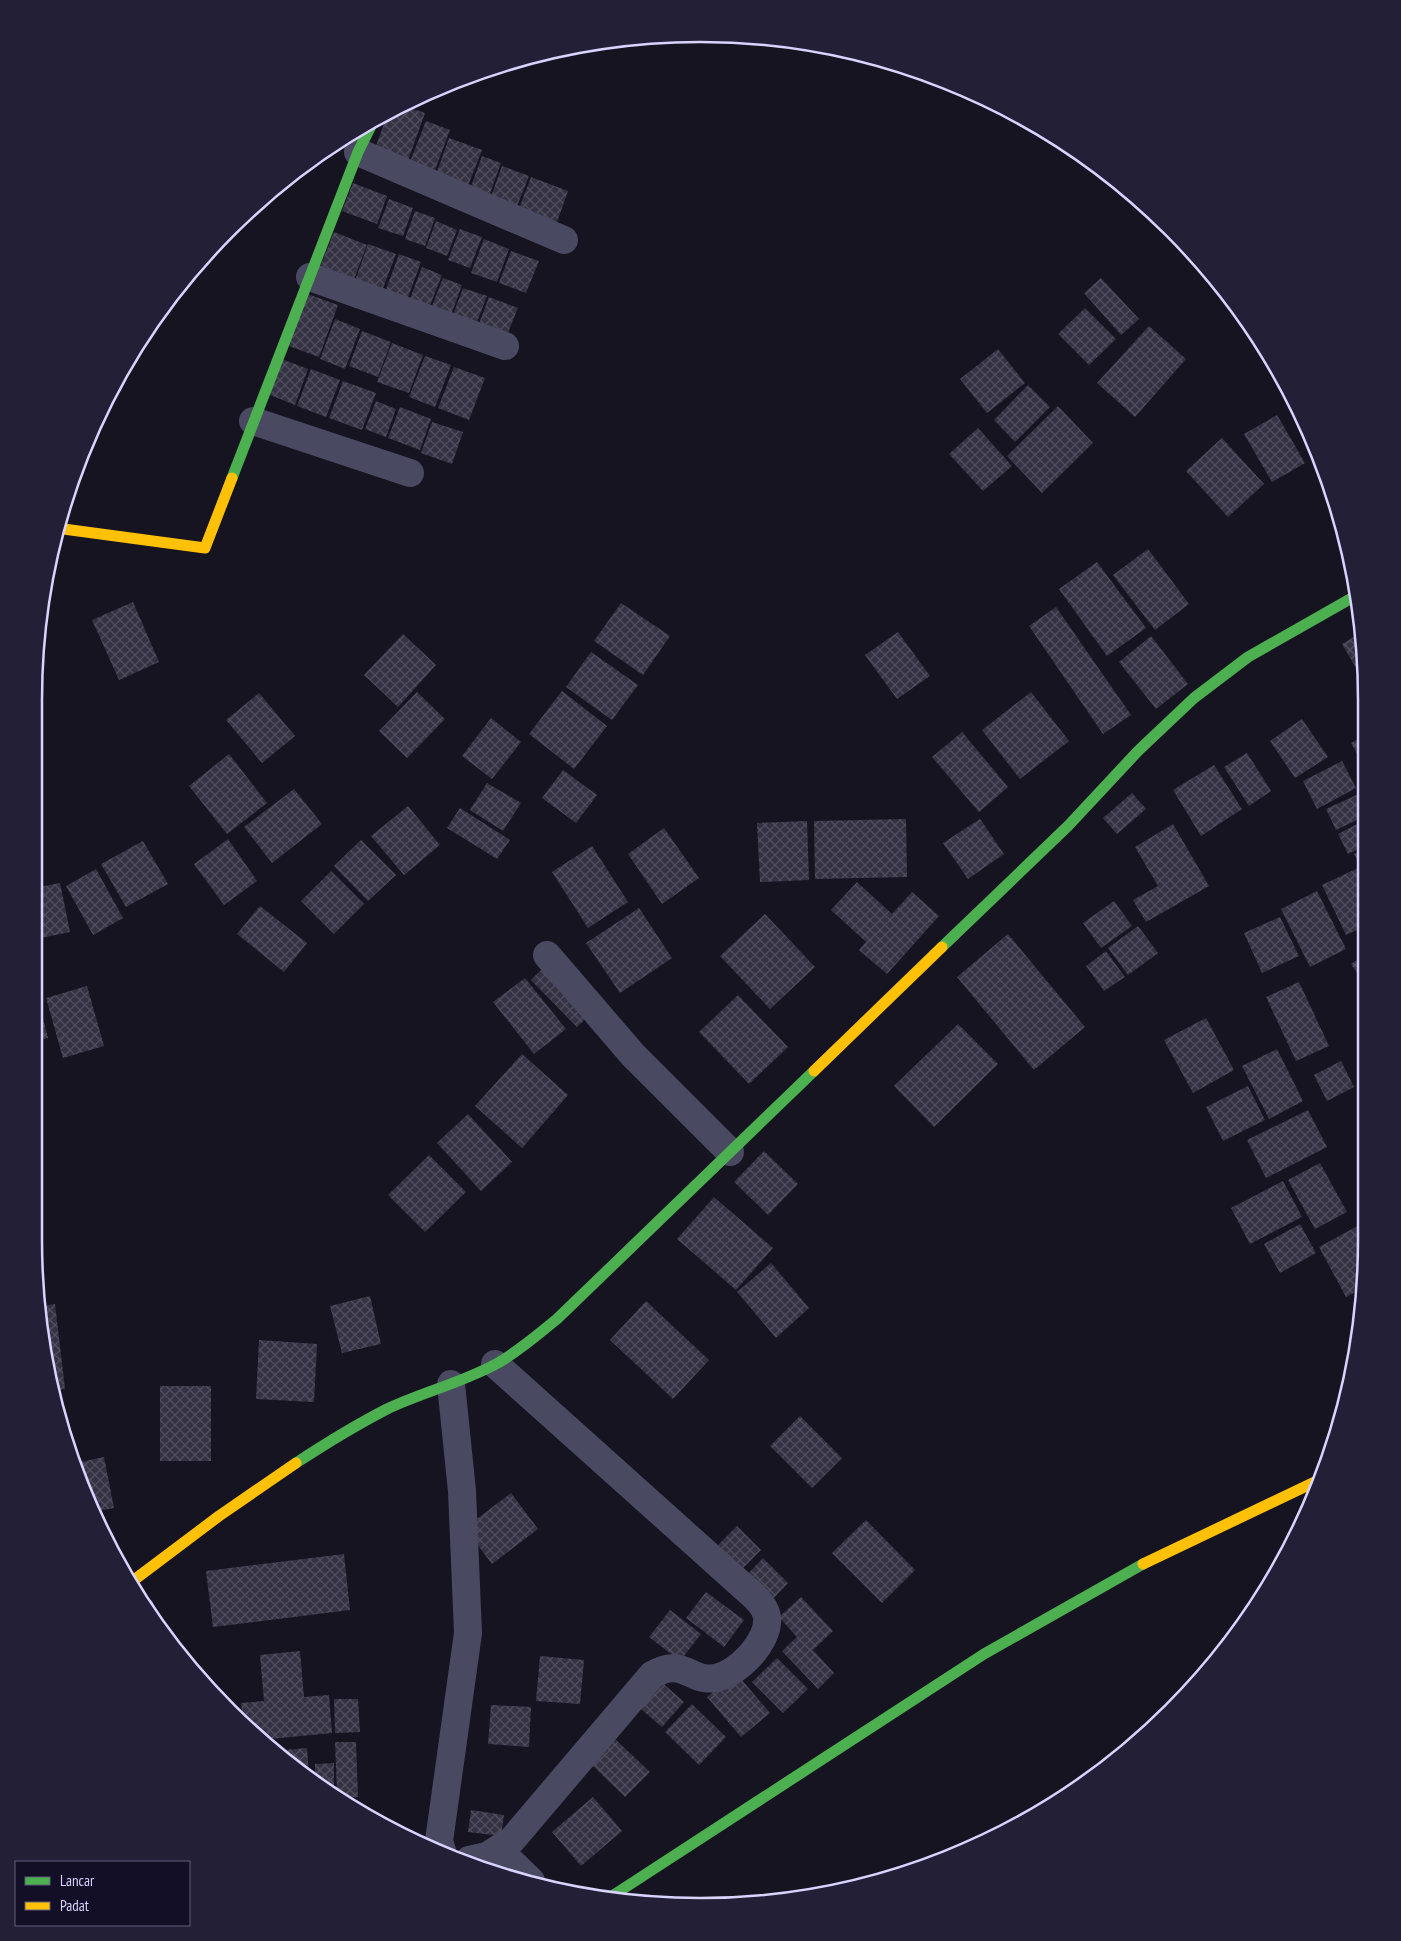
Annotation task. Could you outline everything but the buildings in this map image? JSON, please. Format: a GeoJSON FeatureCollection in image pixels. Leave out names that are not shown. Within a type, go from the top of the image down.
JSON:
{"type":"FeatureCollection","features":[{"type":"Feature","properties":{"kind":"street"},"geometry":{"type":"LineString","coordinates":[[65,529],[205,548],[358,152],[367,134]]}},
{"type":"Feature","properties":{"kind":"street"},"geometry":{"type":"LineString","coordinates":[[358,152],[564,240]]}},
{"type":"Feature","properties":{"kind":"street"},"geometry":{"type":"LineString","coordinates":[[310,277],[505,346]]}},
{"type":"Feature","properties":{"kind":"street"},"geometry":{"type":"LineString","coordinates":[[253,421],[410,473]]}},
{"type":"Feature","properties":{"kind":"street"},"geometry":{"type":"LineString","coordinates":[[136,1578],[226,1509],[325,1442],[393,1405],[452,1384],[495,1364],[528,1343],[557,1319],[1061,833],[1137,753],[1190,702],[1214,681],[1261,649],[1350,599]]}},
{"type":"Feature","properties":{"kind":"street"},"geometry":{"type":"LineString","coordinates":[[547,955],[633,1055],[730,1152]]}},
{"type":"Feature","properties":{"kind":"street"},"geometry":{"type":"LineString","coordinates":[[475,1859],[487,1856],[499,1850],[512,1840],[652,1675],[668,1667],[711,1679],[722,1676],[754,1652],[766,1628],[767,1615],[755,1597],[495,1364]]}},
{"type":"Feature","properties":{"kind":"street"},"geometry":{"type":"LineString","coordinates":[[440,1844],[468,1633],[462,1492],[452,1384]]}},
{"type":"Feature","properties":{"kind":"street"},"geometry":{"type":"LineString","coordinates":[[616,1893],[984,1654],[1155,1557],[1311,1484]]}},
{"type":"Feature","properties":{"kind":"street"},"geometry":{"type":"LineString","coordinates":[[499,1850],[523,1874]]}},
{"type":"Feature","properties":{"kind":"traffic: fast"},"geometry":{"type":"LineString","coordinates":[[232,478],[358,152],[367,134]]}},
{"type":"Feature","properties":{"kind":"traffic: fast"},"geometry":{"type":"LineString","coordinates":[[942,947],[1068,826],[1138,751],[1194,698],[1248,657],[1350,599]]}},
{"type":"Feature","properties":{"kind":"traffic: fast"},"geometry":{"type":"LineString","coordinates":[[296,1463],[387,1409],[483,1371],[527,1343],[557,1319],[814,1071]]}},
{"type":"Feature","properties":{"kind":"traffic: fast"},"geometry":{"type":"LineString","coordinates":[[616,1893],[984,1654],[1143,1564]]}},
{"type":"Feature","properties":{"kind":"traffic: slow"},"geometry":{"type":"LineString","coordinates":[[65,529],[205,548],[232,478]]}},
{"type":"Feature","properties":{"kind":"traffic: slow"},"geometry":{"type":"LineString","coordinates":[[814,1071],[942,947]]}},
{"type":"Feature","properties":{"kind":"traffic: slow"},"geometry":{"type":"LineString","coordinates":[[136,1578],[219,1516],[296,1463]]}},
{"type":"Feature","properties":{"kind":"traffic: slow"},"geometry":{"type":"LineString","coordinates":[[1143,1564],[1311,1484]]}}]}
